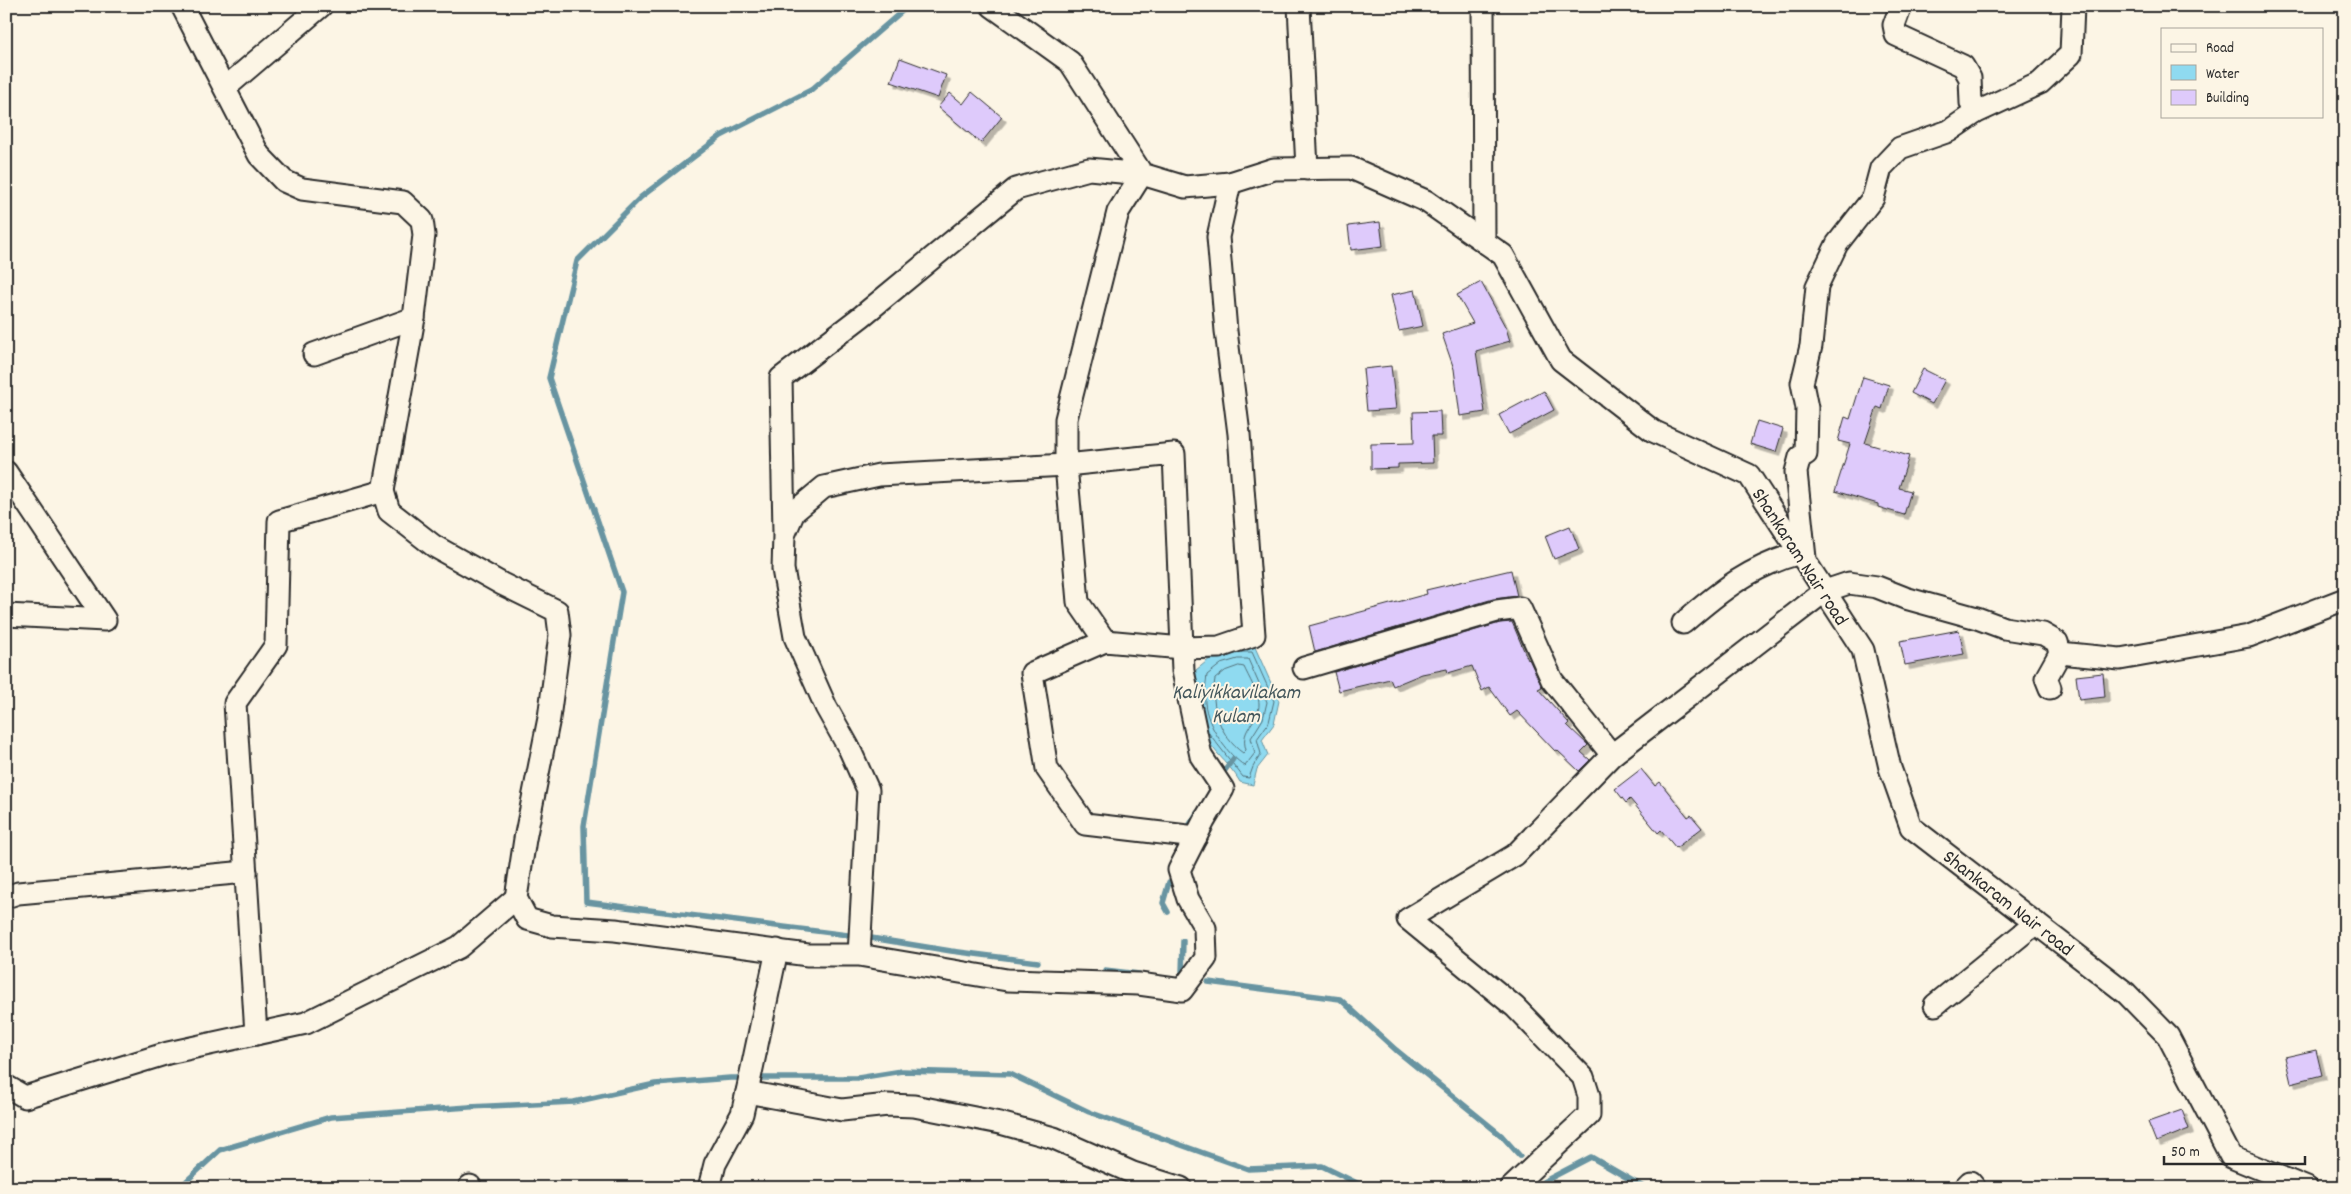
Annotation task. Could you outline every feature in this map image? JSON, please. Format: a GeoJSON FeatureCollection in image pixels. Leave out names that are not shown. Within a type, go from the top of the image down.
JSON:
{"type":"FeatureCollection","features":[{"type":"Feature","properties":{"kind":"street"},"geometry":{"type":"LineString","coordinates":[[182,6],[259,155],[284,180],[302,189],[403,202],[422,220],[424,235],[414,318],[383,491],[389,511],[434,546],[502,584],[557,610],[560,635],[550,718],[525,839],[516,898],[527,919],[552,926],[615,930],[808,954],[860,943],[1006,980],[1139,984],[1182,990],[1206,958],[1205,928],[1188,900],[1179,870],[1224,790],[1201,756],[1183,671],[1174,454],[1066,465],[879,475],[824,487],[794,512],[784,535],[783,569],[795,637],[826,706],[849,748],[868,790],[860,943]]}},
{"type":"Feature","properties":{"kind":"street"},"geometry":{"type":"LineString","coordinates":[[225,88],[321,6]]}},
{"type":"Feature","properties":{"kind":"street"},"geometry":{"type":"LineString","coordinates":[[992,6],[1070,62],[1142,174],[1118,212],[1066,420],[1066,465],[1078,602],[1106,641]]}},
{"type":"Feature","properties":{"kind":"street"},"geometry":{"type":"LineString","coordinates":[[1299,6],[1307,169]]}},
{"type":"Feature","properties":{"kind":"street"},"geometry":{"type":"LineString","coordinates":[[1483,6],[1484,242]]}},
{"type":"Feature","properties":{"kind":"street"},"geometry":{"type":"LineString","coordinates":[[1901,6],[1894,25],[1896,35],[1963,66],[1970,78],[1971,103],[1975,113]]}},
{"type":"Feature","properties":{"kind":"street"},"geometry":{"type":"LineString","coordinates":[[1684,624],[1742,576],[1776,559],[1802,557],[1796,472],[1800,457],[1806,454],[1807,448],[1807,408],[1802,383],[1811,346],[1817,286],[1838,244],[1873,198],[1881,168],[1900,148],[1949,130],[1975,113],[2040,83],[2071,54],[2073,6]]}},
{"type":"Feature","properties":{"kind":"street","name":"Shankaram Nair road"},"geometry":{"type":"LineString","coordinates":[[784,535],[781,378],[862,316],[1016,189],[1089,169],[1142,174],[1185,187],[1230,183],[1274,169],[1351,168],[1426,201],[1503,256],[1561,360],[1653,431],[1749,475],[1863,650],[1890,768],[1911,827],[2126,993],[2168,1036],[2231,1156],[2307,1188]]}},
{"type":"Feature","properties":{"kind":"street"},"geometry":{"type":"LineString","coordinates":[[1196,837],[1085,824],[1048,769],[1032,673],[1106,641],[1182,648],[1219,647],[1254,635],[1239,434],[1226,331],[1218,237],[1230,183]]}},
{"type":"Feature","properties":{"kind":"street"},"geometry":{"type":"LineString","coordinates":[[314,354],[414,318]]}},
{"type":"Feature","properties":{"kind":"street"},"geometry":{"type":"LineString","coordinates":[[6,472],[105,620],[6,615]]}},
{"type":"Feature","properties":{"kind":"street"},"geometry":{"type":"LineString","coordinates":[[256,1034],[235,703],[276,645],[279,521],[383,491]]}},
{"type":"Feature","properties":{"kind":"street"},"geometry":{"type":"LineString","coordinates":[[1511,1188],[1588,1115],[1589,1096],[1583,1077],[1515,1007],[1408,919],[1515,855],[1612,755],[1825,591],[1849,583],[1877,587],[1905,598],[1977,618],[2004,628],[2043,634],[2057,642],[2060,653],[2046,678],[2050,688]]}},
{"type":"Feature","properties":{"kind":"street"},"geometry":{"type":"LineString","coordinates":[[2060,653],[2120,659],[2249,636],[2345,599]]}},
{"type":"Feature","properties":{"kind":"street"},"geometry":{"type":"LineString","coordinates":[[1304,668],[1497,610],[1520,608],[1552,680],[1612,755]]}},
{"type":"Feature","properties":{"kind":"street"},"geometry":{"type":"LineString","coordinates":[[6,897],[18,893],[246,872]]}},
{"type":"Feature","properties":{"kind":"street"},"geometry":{"type":"LineString","coordinates":[[6,1086],[25,1097],[168,1053],[306,1023],[459,947],[516,898]]}},
{"type":"Feature","properties":{"kind":"street"},"geometry":{"type":"LineString","coordinates":[[1935,1005],[2036,923]]}},
{"type":"Feature","properties":{"kind":"street"},"geometry":{"type":"LineString","coordinates":[[709,1188],[715,1164],[742,1114],[777,950]]}},
{"type":"Feature","properties":{"kind":"street"},"geometry":{"type":"LineString","coordinates":[[747,1091],[842,1110],[888,1105],[914,1106],[1000,1122],[1054,1138],[1133,1173],[1181,1188]]}},
{"type":"Feature","properties":{"kind":"street"},"geometry":{"type":"LineString","coordinates":[[1964,1188],[1970,1182],[1975,1188]]}},
{"type":"Feature","properties":{"kind":"water","name":"Kaliyikkavilakam Kulam"},"geometry":{"type":"Polygon","coordinates":[[[1254,645],[1279,701],[1274,724],[1262,740],[1268,755],[1257,769],[1253,785],[1240,782],[1210,743],[1197,715],[1195,695],[1196,670],[1216,654],[1254,645]]]}},
{"type":"Feature","properties":{"kind":"building"},"geometry":{"type":"Polygon","coordinates":[[[900,58],[946,75],[938,98],[891,82],[900,58]]]}},
{"type":"Feature","properties":{"kind":"building"},"geometry":{"type":"Polygon","coordinates":[[[972,92],[1002,117],[981,143],[938,107],[950,93],[963,104],[972,92]]]}},
{"type":"Feature","properties":{"kind":"building"},"geometry":{"type":"Polygon","coordinates":[[[1380,222],[1383,246],[1351,250],[1348,226],[1380,222]]]}},
{"type":"Feature","properties":{"kind":"building"},"geometry":{"type":"Polygon","coordinates":[[[1481,282],[1506,328],[1510,341],[1476,351],[1485,412],[1460,416],[1454,369],[1442,334],[1473,323],[1457,295],[1481,282]]]}},
{"type":"Feature","properties":{"kind":"building"},"geometry":{"type":"Polygon","coordinates":[[[1415,290],[1423,326],[1399,331],[1391,295],[1415,290]]]}},
{"type":"Feature","properties":{"kind":"building"},"geometry":{"type":"Polygon","coordinates":[[[1391,366],[1396,409],[1367,411],[1363,369],[1391,366]]]}},
{"type":"Feature","properties":{"kind":"building"},"geometry":{"type":"Polygon","coordinates":[[[1923,369],[1945,380],[1932,404],[1911,393],[1923,369]]]}},
{"type":"Feature","properties":{"kind":"building"},"geometry":{"type":"Polygon","coordinates":[[[1863,377],[1889,385],[1882,409],[1877,407],[1865,443],[1909,456],[1899,488],[1911,491],[1904,515],[1878,507],[1878,504],[1835,491],[1850,444],[1838,441],[1845,417],[1850,419],[1863,377]]]}},
{"type":"Feature","properties":{"kind":"building"},"geometry":{"type":"Polygon","coordinates":[[[1544,391],[1554,410],[1509,434],[1499,415],[1544,391]]]}},
{"type":"Feature","properties":{"kind":"building"},"geometry":{"type":"Polygon","coordinates":[[[1440,411],[1441,436],[1432,436],[1433,463],[1398,464],[1398,468],[1371,469],[1371,444],[1414,443],[1413,412],[1440,411]]]}},
{"type":"Feature","properties":{"kind":"building"},"geometry":{"type":"Polygon","coordinates":[[[1757,421],[1783,429],[1776,452],[1750,444],[1757,421]]]}},
{"type":"Feature","properties":{"kind":"building"},"geometry":{"type":"Polygon","coordinates":[[[1570,526],[1579,549],[1554,559],[1545,536],[1570,526]]]}},
{"type":"Feature","properties":{"kind":"building"},"geometry":{"type":"Polygon","coordinates":[[[1511,570],[1517,596],[1493,599],[1315,652],[1309,626],[1427,594],[1426,590],[1511,570]]]}},
{"type":"Feature","properties":{"kind":"building"},"geometry":{"type":"Polygon","coordinates":[[[1512,622],[1542,687],[1538,689],[1569,723],[1567,725],[1588,745],[1581,752],[1590,760],[1579,771],[1557,750],[1555,751],[1517,711],[1510,716],[1489,687],[1482,691],[1472,666],[1448,673],[1447,669],[1422,674],[1393,686],[1390,679],[1339,691],[1334,672],[1500,623],[1512,622]]]}},
{"type":"Feature","properties":{"kind":"building"},"geometry":{"type":"Polygon","coordinates":[[[1959,630],[1964,654],[1905,665],[1900,641],[1959,630]]]}},
{"type":"Feature","properties":{"kind":"building"},"geometry":{"type":"Polygon","coordinates":[[[2103,673],[2105,697],[2079,700],[2076,676],[2103,673]]]}},
{"type":"Feature","properties":{"kind":"building"},"geometry":{"type":"Polygon","coordinates":[[[1641,769],[1655,786],[1660,782],[1688,817],[1691,815],[1702,828],[1676,848],[1661,830],[1658,833],[1630,799],[1626,803],[1615,789],[1641,769]]]}},
{"type":"Feature","properties":{"kind":"building"},"geometry":{"type":"Polygon","coordinates":[[[2316,1050],[2322,1075],[2291,1083],[2285,1057],[2316,1050]]]}},
{"type":"Feature","properties":{"kind":"building"},"geometry":{"type":"Polygon","coordinates":[[[2182,1110],[2189,1129],[2156,1142],[2148,1122],[2182,1110]]]}},
{"type":"Feature","properties":{"kind":"waterway"},"geometry":{"type":"LineString","coordinates":[[856,936],[586,902],[584,826],[622,592],[549,378],[577,261],[641,197],[721,136],[811,90],[908,6]]}},
{"type":"Feature","properties":{"kind":"waterway"},"geometry":{"type":"LineString","coordinates":[[1221,776],[1233,759]]}},
{"type":"Feature","properties":{"kind":"waterway"},"geometry":{"type":"LineString","coordinates":[[1186,831],[1197,813]]}},
{"type":"Feature","properties":{"kind":"waterway"},"geometry":{"type":"LineString","coordinates":[[1168,912],[1163,903],[1169,882]]}},
{"type":"Feature","properties":{"kind":"waterway"},"geometry":{"type":"LineString","coordinates":[[865,937],[951,951],[1038,962]]}},
{"type":"Feature","properties":{"kind":"waterway"},"geometry":{"type":"LineString","coordinates":[[1182,973],[1183,941]]}},
{"type":"Feature","properties":{"kind":"waterway"},"geometry":{"type":"LineString","coordinates":[[1105,970],[1139,974]]}},
{"type":"Feature","properties":{"kind":"waterway"},"geometry":{"type":"LineString","coordinates":[[1208,982],[1340,999],[1396,1050],[1502,1136],[1520,1156]]}},
{"type":"Feature","properties":{"kind":"waterway"},"geometry":{"type":"LineString","coordinates":[[179,1188],[220,1150],[331,1117],[574,1102],[655,1084],[730,1078],[858,1078],[902,1071],[1010,1074],[1089,1112],[1248,1169],[1322,1166],[1367,1188]]}},
{"type":"Feature","properties":{"kind":"waterway"},"geometry":{"type":"LineString","coordinates":[[1548,1188],[1543,1182],[1591,1157],[1645,1188]]}}]}
